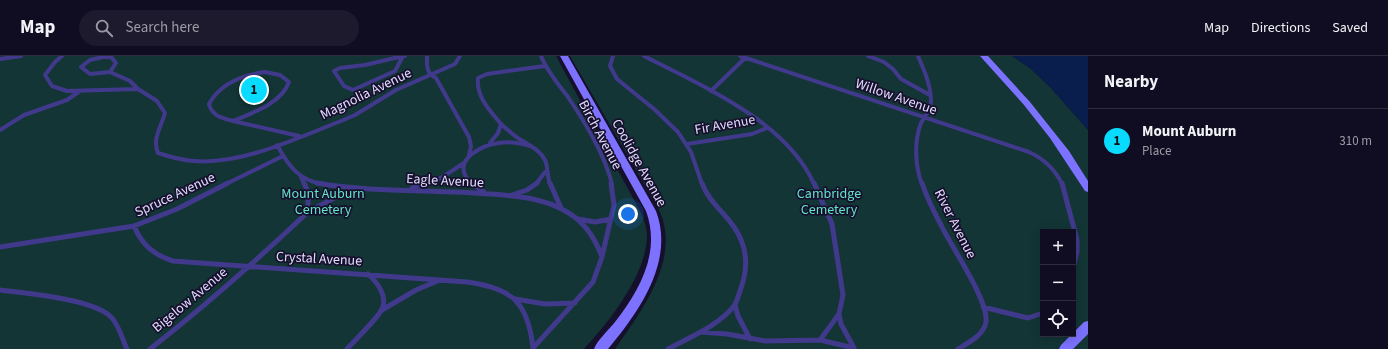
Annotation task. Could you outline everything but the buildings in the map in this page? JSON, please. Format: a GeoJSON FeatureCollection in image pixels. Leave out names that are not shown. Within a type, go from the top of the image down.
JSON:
{"type":"FeatureCollection","features":[{"type":"Feature","properties":{"kind":"street","name":"Coolidge Avenue"},"geometry":{"type":"LineString","coordinates":[[564,56],[651,211],[657,234],[653,263],[641,292],[622,322],[600,349]]}},
{"type":"Feature","properties":{"kind":"street"},"geometry":{"type":"LineString","coordinates":[[984,56],[1066,151],[1088,189]]}},
{"type":"Feature","properties":{"kind":"street"},"geometry":{"type":"LineString","coordinates":[[1065,349],[1088,326]]}},
{"type":"Feature","properties":{"kind":"lane"},"geometry":{"type":"LineString","coordinates":[[0,60],[21,56]]}},
{"type":"Feature","properties":{"kind":"lane"},"geometry":{"type":"LineString","coordinates":[[62,56],[49,69],[45,76],[46,80],[55,88],[80,91],[138,89]]}},
{"type":"Feature","properties":{"kind":"lane"},"geometry":{"type":"LineString","coordinates":[[110,72],[116,63],[114,59],[108,56],[93,59],[83,64],[81,67],[84,72],[90,74],[110,72],[130,81],[138,89]]}},
{"type":"Feature","properties":{"kind":"lane"},"geometry":{"type":"LineString","coordinates":[[404,56],[395,71],[353,90],[347,89],[334,71],[340,67],[367,65],[404,56]]}},
{"type":"Feature","properties":{"kind":"lane"},"geometry":{"type":"LineString","coordinates":[[427,56],[427,70],[430,75],[436,78],[469,137],[471,146],[463,172],[467,181],[475,188],[492,194]]}},
{"type":"Feature","properties":{"kind":"lane","name":"Magnolia Avenue"},"geometry":{"type":"LineString","coordinates":[[138,89],[154,98],[165,113],[154,141],[154,148],[158,153],[166,157],[182,160],[211,162],[226,160],[277,146],[299,136],[353,116],[389,94],[455,64],[460,56]]}},
{"type":"Feature","properties":{"kind":"lane","name":"Birch Avenue"},"geometry":{"type":"LineString","coordinates":[[533,348],[593,282],[602,257],[615,196],[611,178],[575,108],[544,66],[540,56]]}},
{"type":"Feature","properties":{"kind":"lane"},"geometry":{"type":"LineString","coordinates":[[613,56],[610,66],[617,79],[668,122],[687,144],[705,192],[734,228],[746,250],[746,270],[735,305],[716,322],[701,332],[668,349]]}},
{"type":"Feature","properties":{"kind":"lane"},"geometry":{"type":"LineString","coordinates":[[644,56],[711,91],[767,128],[784,144],[809,173],[832,224],[841,275],[842,295],[839,314],[840,324],[854,349]]}},
{"type":"Feature","properties":{"kind":"lane"},"geometry":{"type":"LineString","coordinates":[[868,56],[878,59],[893,69],[900,79],[930,95]]}},
{"type":"Feature","properties":{"kind":"lane","name":"River Avenue"},"geometry":{"type":"LineString","coordinates":[[918,56],[930,95],[930,108],[921,122],[918,146],[918,171],[921,181],[942,226],[983,307],[986,323],[973,340],[958,349]]}},
{"type":"Feature","properties":{"kind":"lane"},"geometry":{"type":"LineString","coordinates":[[711,91],[742,57]]}},
{"type":"Feature","properties":{"kind":"lane","name":"Willow Avenue"},"geometry":{"type":"LineString","coordinates":[[742,57],[1028,152],[1045,159],[1052,166],[1063,186],[1069,211],[1077,234],[1076,260],[1074,265]]}},
{"type":"Feature","properties":{"kind":"lane"},"geometry":{"type":"LineString","coordinates":[[544,66],[487,74],[478,78],[476,83],[478,91],[501,124],[543,157],[546,162],[546,171],[561,208]]}},
{"type":"Feature","properties":{"kind":"lane"},"geometry":{"type":"LineString","coordinates":[[233,121],[281,96],[289,87],[289,82],[279,74],[267,72],[236,81],[216,92],[211,98],[209,104],[210,108],[216,115],[233,121],[299,136]]}},
{"type":"Feature","properties":{"kind":"lane"},"geometry":{"type":"LineString","coordinates":[[0,130],[24,115],[67,100],[80,91]]}},
{"type":"Feature","properties":{"kind":"lane"},"geometry":{"type":"LineString","coordinates":[[490,143],[498,133],[501,124]]}},
{"type":"Feature","properties":{"kind":"lane","name":"Fir Avenue"},"geometry":{"type":"LineString","coordinates":[[687,144],[752,134],[767,128]]}},
{"type":"Feature","properties":{"kind":"lane"},"geometry":{"type":"LineString","coordinates":[[468,156],[478,148],[490,143],[512,141],[530,146]]}},
{"type":"Feature","properties":{"kind":"lane","name":"Eagle Avenue"},"geometry":{"type":"LineString","coordinates":[[277,146],[283,156],[300,176],[317,183],[360,188],[492,194],[537,200],[561,208],[578,219],[597,242],[602,257]]}},
{"type":"Feature","properties":{"kind":"lane","name":"Spruce Avenue"},"geometry":{"type":"LineString","coordinates":[[0,247],[134,226],[177,209],[283,156]]}},
{"type":"Feature","properties":{"kind":"lane"},"geometry":{"type":"LineString","coordinates":[[406,190],[441,178],[465,163]]}},
{"type":"Feature","properties":{"kind":"lane"},"geometry":{"type":"LineString","coordinates":[[500,195],[526,191],[540,181],[546,171]]}},
{"type":"Feature","properties":{"kind":"lane"},"geometry":{"type":"LineString","coordinates":[[300,176],[308,192],[308,212]]}},
{"type":"Feature","properties":{"kind":"lane","name":"Bigelow Avenue"},"geometry":{"type":"LineString","coordinates":[[150,349],[182,324],[272,246],[308,212],[336,197],[360,188]]}},
{"type":"Feature","properties":{"kind":"lane"},"geometry":{"type":"LineString","coordinates":[[578,219],[594,222],[611,219]]}},
{"type":"Feature","properties":{"kind":"lane","name":"Crystal Avenue"},"geometry":{"type":"LineString","coordinates":[[134,226],[143,242],[160,258],[189,264],[368,274],[480,283],[492,287],[515,299],[541,305],[563,305],[575,302]]}},
{"type":"Feature","properties":{"kind":"lane"},"geometry":{"type":"LineString","coordinates":[[368,274],[379,286],[383,294],[384,302],[382,310]]}},
{"type":"Feature","properties":{"kind":"lane"},"geometry":{"type":"LineString","coordinates":[[347,349],[382,310],[416,290],[442,280]]}},
{"type":"Feature","properties":{"kind":"lane"},"geometry":{"type":"LineString","coordinates":[[0,290],[84,304],[103,311],[110,316],[115,323],[127,349]]}},
{"type":"Feature","properties":{"kind":"lane"},"geometry":{"type":"LineString","coordinates":[[515,299],[529,327],[533,348]]}},
{"type":"Feature","properties":{"kind":"lane"},"geometry":{"type":"LineString","coordinates":[[735,305],[738,316],[750,339]]}},
{"type":"Feature","properties":{"kind":"lane"},"geometry":{"type":"LineString","coordinates":[[983,307],[1028,318],[1040,314]]}},
{"type":"Feature","properties":{"kind":"lane"},"geometry":{"type":"LineString","coordinates":[[820,340],[839,314]]}},
{"type":"Feature","properties":{"kind":"lane"},"geometry":{"type":"LineString","coordinates":[[701,332],[727,334],[765,341],[820,340],[854,349]]}},
{"type":"Feature","properties":{"kind":"green space","name":"Mount Auburn Cemetery"},"geometry":{"type":"Polygon","coordinates":[[[0,56],[556,56],[641,213],[647,234],[646,249],[641,265],[625,296],[605,325],[584,349],[0,349],[0,56]]]}},
{"type":"Feature","properties":{"kind":"green space","name":"Cambridge Cemetery"},"geometry":{"type":"Polygon","coordinates":[[[570,56],[1012,56],[1030,68],[1051,88],[1088,130],[1088,349],[615,349],[637,317],[656,282],[666,245],[664,227],[658,208],[570,56]]]}},
{"type":"Feature","properties":{"kind":"water"},"geometry":{"type":"Polygon","coordinates":[[[1012,56],[1088,56],[1088,130],[1051,88],[1030,68],[1012,56]]]}},
{"type":"Feature","properties":{"kind":"place","name":"Mount Auburn"},"geometry":{"type":"Point","coordinates":[254,90]}}]}
